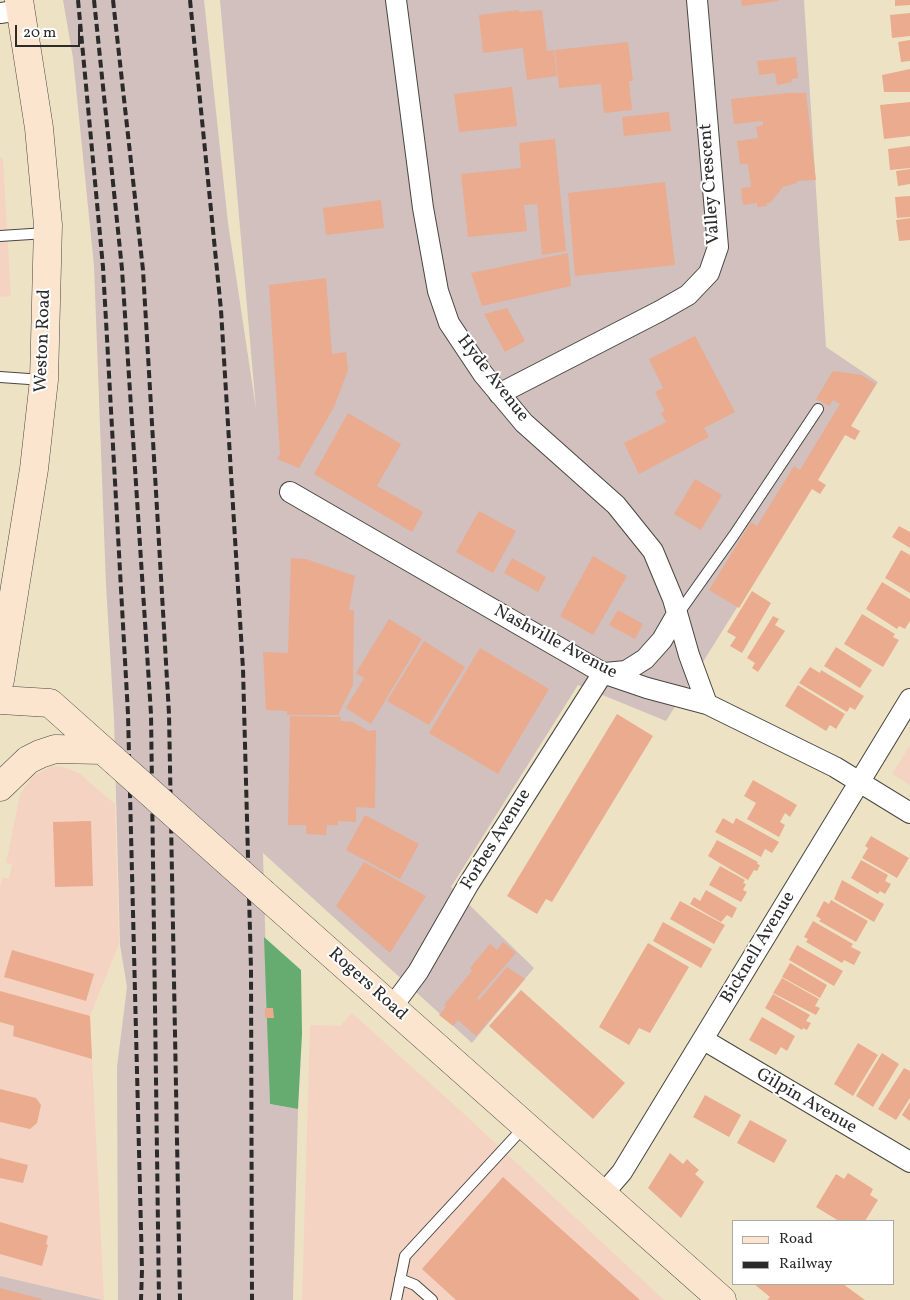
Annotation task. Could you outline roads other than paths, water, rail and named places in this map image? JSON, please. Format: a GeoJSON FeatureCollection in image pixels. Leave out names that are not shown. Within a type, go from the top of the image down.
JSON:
{"type":"FeatureCollection","features":[{"type":"Feature","properties":{"kind":"main road","name":"Weston Road"},"geometry":{"type":"LineString","coordinates":[[0,680],[34,469],[44,380],[47,234],[39,128],[13,7]]}},
{"type":"Feature","properties":{"kind":"main road","name":"Rogers Road"},"geometry":{"type":"LineString","coordinates":[[0,700],[50,703],[722,1300]]}},
{"type":"Feature","properties":{"kind":"main road"},"geometry":{"type":"LineString","coordinates":[[0,787],[28,760],[55,749],[108,756]]}},
{"type":"Feature","properties":{"kind":"street","name":"Hyde Avenue"},"geometry":{"type":"LineString","coordinates":[[396,0],[423,208],[438,291],[449,323],[499,394],[524,423],[616,506],[653,551],[664,573],[707,704]]}},
{"type":"Feature","properties":{"kind":"street","name":"Valley Crescent"},"geometry":{"type":"LineString","coordinates":[[499,394],[660,312],[688,295],[709,273],[718,247],[697,0]]}},
{"type":"Feature","properties":{"kind":"street","name":"Nashville Avenue"},"geometry":{"type":"LineString","coordinates":[[290,492],[603,673],[707,704],[835,767],[910,813]]}},
{"type":"Feature","properties":{"kind":"street"},"geometry":{"type":"LineString","coordinates":[[603,673],[626,671],[644,659],[662,640],[677,614]]}},
{"type":"Feature","properties":{"kind":"street","name":"Forbes Avenue"},"geometry":{"type":"LineString","coordinates":[[392,1007],[418,972],[468,885],[603,673]]}},
{"type":"Feature","properties":{"kind":"street","name":"Bicknell Avenue"},"geometry":{"type":"LineString","coordinates":[[603,1194],[622,1172],[704,1040],[910,698]]}},
{"type":"Feature","properties":{"kind":"street","name":"Gilpin Avenue"},"geometry":{"type":"LineString","coordinates":[[704,1040],[910,1162]]}},
{"type":"Feature","properties":{"kind":"lane"},"geometry":{"type":"LineString","coordinates":[[0,236],[47,234]]}},
{"type":"Feature","properties":{"kind":"lane"},"geometry":{"type":"LineString","coordinates":[[0,377],[44,380]]}},
{"type":"Feature","properties":{"kind":"lane"},"geometry":{"type":"LineString","coordinates":[[677,614],[734,535],[818,408]]}},
{"type":"Feature","properties":{"kind":"lane"},"geometry":{"type":"LineString","coordinates":[[396,1300],[405,1256],[524,1126]]}},
{"type":"Feature","properties":{"kind":"lane"},"geometry":{"type":"LineString","coordinates":[[400,1279],[415,1285],[432,1300]]}},
{"type":"Feature","properties":{"kind":"railway"},"geometry":{"type":"LineString","coordinates":[[78,0],[103,267],[128,714],[142,1270],[141,1300]]}},
{"type":"Feature","properties":{"kind":"railway"},"geometry":{"type":"LineString","coordinates":[[94,0],[122,269],[151,714],[159,1300]]}},
{"type":"Feature","properties":{"kind":"railway"},"geometry":{"type":"LineString","coordinates":[[113,0],[143,270],[169,714],[180,1300]]}},
{"type":"Feature","properties":{"kind":"railway"},"geometry":{"type":"LineString","coordinates":[[190,0],[221,310],[243,669],[251,969],[252,1300]]}}]}
